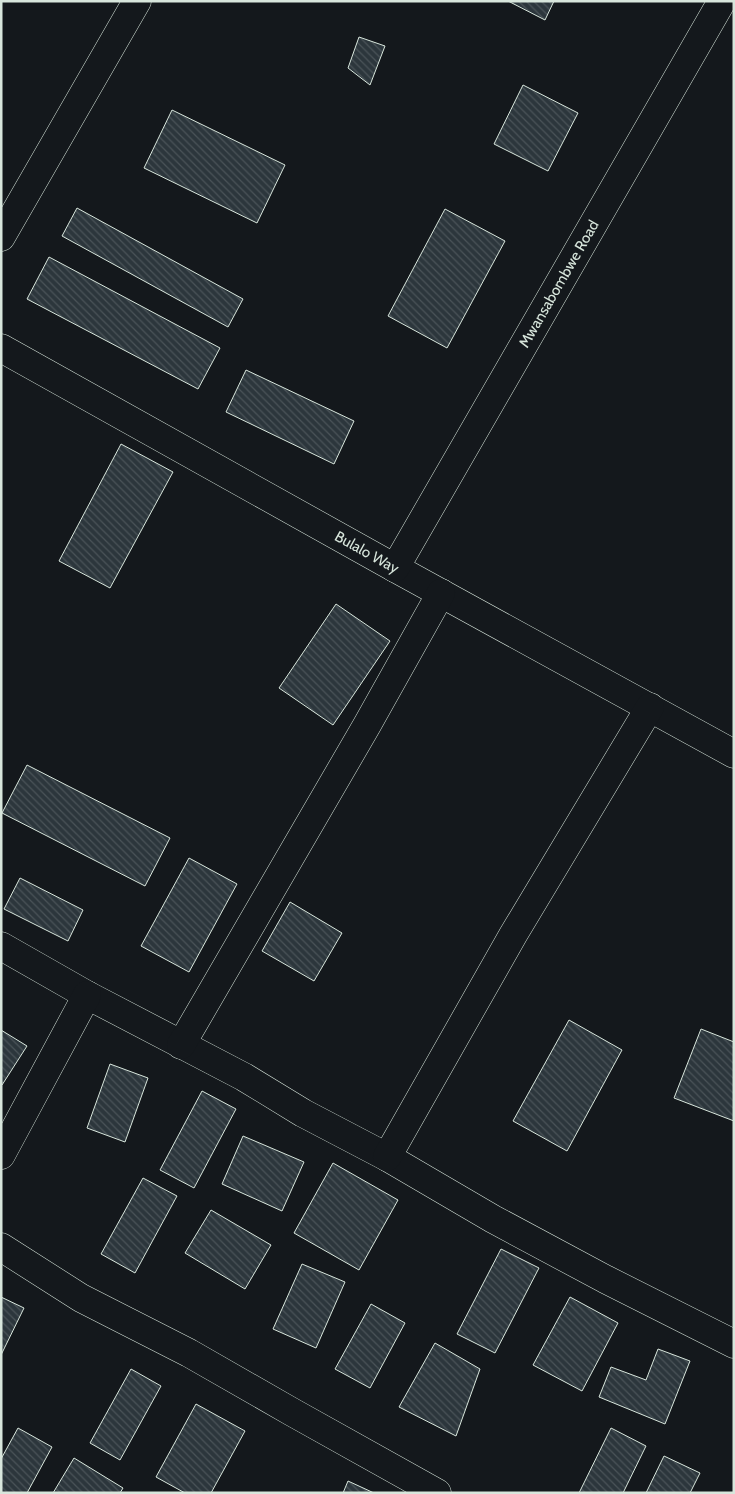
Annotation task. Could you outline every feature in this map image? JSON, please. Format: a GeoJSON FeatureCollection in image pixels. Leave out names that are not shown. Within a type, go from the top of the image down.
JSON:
{"type":"FeatureCollection","features":[{"type":"Feature","properties":{"kind":"street"},"geometry":{"type":"LineString","coordinates":[[1,237],[137,1]]}},
{"type":"Feature","properties":{"kind":"street","name":"Mwansabombwe Road"},"geometry":{"type":"LineString","coordinates":[[395,568],[722,1]]}},
{"type":"Feature","properties":{"kind":"street","name":"Bulalo Way"},"geometry":{"type":"LineString","coordinates":[[1,348],[440,593],[734,754]]}},
{"type":"Feature","properties":{"kind":"street"},"geometry":{"type":"LineString","coordinates":[[181,1045],[367,725],[440,593]]}},
{"type":"Feature","properties":{"kind":"street"},"geometry":{"type":"LineString","coordinates":[[387,1157],[513,935],[650,707]]}},
{"type":"Feature","properties":{"kind":"street"},"geometry":{"type":"LineString","coordinates":[[1,946],[87,995],[244,1077],[303,1113],[387,1157],[492,1219],[734,1344]]}},
{"type":"Feature","properties":{"kind":"street"},"geometry":{"type":"LineString","coordinates":[[1,1156],[87,995]]}},
{"type":"Feature","properties":{"kind":"street"},"geometry":{"type":"LineString","coordinates":[[1,1248],[81,1298],[189,1353],[437,1493]]}},
{"type":"Feature","properties":{"kind":"building"},"geometry":{"type":"Polygon","coordinates":[[[508,1],[554,1],[545,20],[508,1]]]}},
{"type":"Feature","properties":{"kind":"building"},"geometry":{"type":"Polygon","coordinates":[[[359,37],[385,46],[370,85],[348,68],[359,37]]]}},
{"type":"Feature","properties":{"kind":"building"},"geometry":{"type":"Polygon","coordinates":[[[523,85],[578,113],[548,171],[494,144],[523,85]]]}},
{"type":"Feature","properties":{"kind":"building"},"geometry":{"type":"Polygon","coordinates":[[[172,110],[285,165],[257,223],[144,168],[172,110]]]}},
{"type":"Feature","properties":{"kind":"building"},"geometry":{"type":"Polygon","coordinates":[[[77,208],[243,299],[228,327],[62,236],[77,208]]]}},
{"type":"Feature","properties":{"kind":"building"},"geometry":{"type":"Polygon","coordinates":[[[445,209],[505,241],[447,348],[388,316],[445,209]]]}},
{"type":"Feature","properties":{"kind":"building"},"geometry":{"type":"Polygon","coordinates":[[[49,257],[220,348],[198,389],[27,299],[49,257]]]}},
{"type":"Feature","properties":{"kind":"building"},"geometry":{"type":"Polygon","coordinates":[[[246,370],[354,421],[334,464],[226,412],[246,370]]]}},
{"type":"Feature","properties":{"kind":"building"},"geometry":{"type":"Polygon","coordinates":[[[121,444],[173,472],[110,588],[59,561],[121,444]]]}},
{"type":"Feature","properties":{"kind":"building"},"geometry":{"type":"Polygon","coordinates":[[[336,604],[390,641],[333,725],[279,688],[336,604]]]}},
{"type":"Feature","properties":{"kind":"building"},"geometry":{"type":"Polygon","coordinates":[[[27,765],[170,838],[145,886],[2,813],[27,765]]]}},
{"type":"Feature","properties":{"kind":"building"},"geometry":{"type":"Polygon","coordinates":[[[189,858],[237,884],[189,972],[141,946],[189,858]]]}},
{"type":"Feature","properties":{"kind":"building"},"geometry":{"type":"Polygon","coordinates":[[[20,878],[83,910],[68,941],[4,909],[20,878]]]}},
{"type":"Feature","properties":{"kind":"building"},"geometry":{"type":"Polygon","coordinates":[[[290,902],[342,933],[314,981],[262,951],[290,902]]]}},
{"type":"Feature","properties":{"kind":"building"},"geometry":{"type":"Polygon","coordinates":[[[569,1020],[622,1050],[567,1151],[513,1121],[569,1020]]]}},
{"type":"Feature","properties":{"kind":"building"},"geometry":{"type":"Polygon","coordinates":[[[701,1029],[734,1042],[734,1121],[674,1098],[701,1029]]]}},
{"type":"Feature","properties":{"kind":"building"},"geometry":{"type":"Polygon","coordinates":[[[1,1030],[27,1046],[2,1085],[1,1084],[1,1030]]]}},
{"type":"Feature","properties":{"kind":"building"},"geometry":{"type":"Polygon","coordinates":[[[110,1064],[148,1078],[125,1142],[87,1128],[110,1064]]]}},
{"type":"Feature","properties":{"kind":"building"},"geometry":{"type":"Polygon","coordinates":[[[202,1091],[236,1109],[194,1188],[160,1170],[202,1091]]]}},
{"type":"Feature","properties":{"kind":"building"},"geometry":{"type":"Polygon","coordinates":[[[243,1136],[304,1162],[282,1211],[222,1184],[243,1136]]]}},
{"type":"Feature","properties":{"kind":"building"},"geometry":{"type":"Polygon","coordinates":[[[333,1163],[398,1200],[359,1270],[294,1233],[333,1163]]]}},
{"type":"Feature","properties":{"kind":"building"},"geometry":{"type":"Polygon","coordinates":[[[143,1178],[177,1196],[135,1273],[101,1254],[143,1178]]]}},
{"type":"Feature","properties":{"kind":"building"},"geometry":{"type":"Polygon","coordinates":[[[211,1210],[271,1245],[245,1289],[185,1253],[211,1210]]]}},
{"type":"Feature","properties":{"kind":"building"},"geometry":{"type":"Polygon","coordinates":[[[501,1249],[539,1268],[495,1353],[457,1334],[501,1249]]]}},
{"type":"Feature","properties":{"kind":"building"},"geometry":{"type":"Polygon","coordinates":[[[302,1264],[345,1282],[316,1348],[273,1329],[302,1264]]]}},
{"type":"Feature","properties":{"kind":"building"},"geometry":{"type":"Polygon","coordinates":[[[1,1297],[24,1308],[1,1355],[1,1297]]]}},
{"type":"Feature","properties":{"kind":"building"},"geometry":{"type":"Polygon","coordinates":[[[570,1297],[618,1323],[582,1391],[533,1365],[570,1297]]]}},
{"type":"Feature","properties":{"kind":"building"},"geometry":{"type":"Polygon","coordinates":[[[371,1304],[405,1323],[370,1388],[335,1369],[371,1304]]]}},
{"type":"Feature","properties":{"kind":"building"},"geometry":{"type":"Polygon","coordinates":[[[435,1343],[480,1369],[456,1436],[399,1407],[435,1343]]]}},
{"type":"Feature","properties":{"kind":"building"},"geometry":{"type":"Polygon","coordinates":[[[658,1349],[690,1361],[665,1424],[599,1397],[611,1367],[646,1380],[658,1349]]]}},
{"type":"Feature","properties":{"kind":"building"},"geometry":{"type":"Polygon","coordinates":[[[131,1369],[161,1386],[120,1460],[90,1443],[131,1369]]]}},
{"type":"Feature","properties":{"kind":"building"},"geometry":{"type":"Polygon","coordinates":[[[196,1404],[245,1431],[211,1493],[185,1493],[156,1477],[196,1404]]]}},
{"type":"Feature","properties":{"kind":"building"},"geometry":{"type":"Polygon","coordinates":[[[18,1428],[52,1447],[27,1493],[1,1493],[1,1459],[18,1428]]]}},
{"type":"Feature","properties":{"kind":"building"},"geometry":{"type":"Polygon","coordinates":[[[611,1428],[646,1446],[623,1493],[579,1493],[611,1428]]]}},
{"type":"Feature","properties":{"kind":"building"},"geometry":{"type":"Polygon","coordinates":[[[664,1456],[700,1473],[690,1493],[646,1493],[664,1456]]]}},
{"type":"Feature","properties":{"kind":"building"},"geometry":{"type":"Polygon","coordinates":[[[74,1458],[123,1488],[120,1493],[53,1493],[74,1458]]]}},
{"type":"Feature","properties":{"kind":"building"},"geometry":{"type":"Polygon","coordinates":[[[348,1481],[374,1493],[343,1493],[348,1481]]]}}]}
